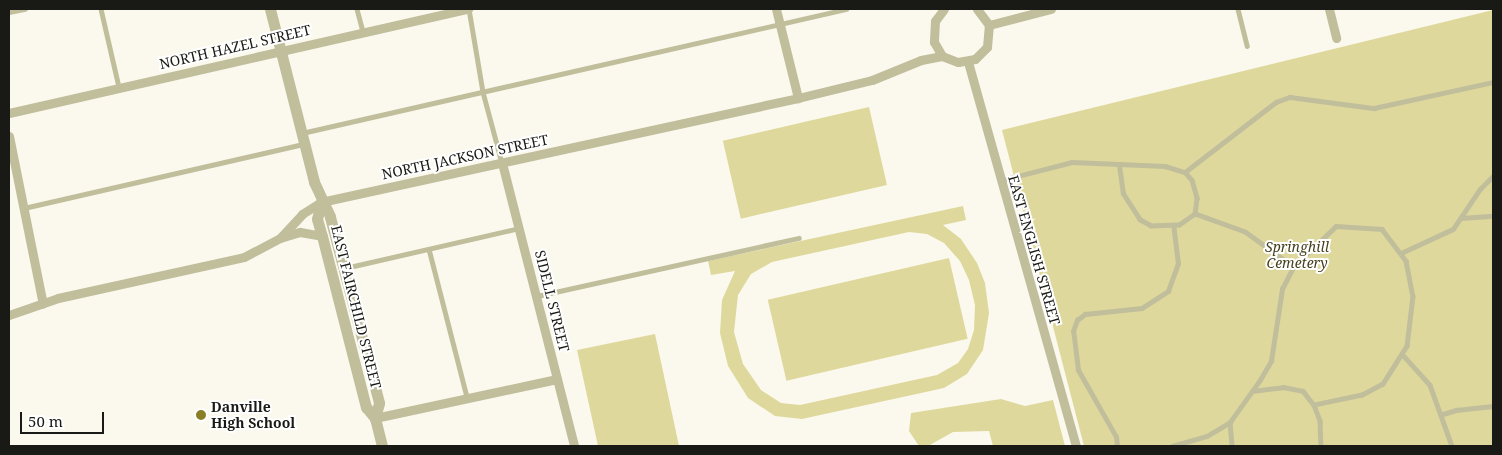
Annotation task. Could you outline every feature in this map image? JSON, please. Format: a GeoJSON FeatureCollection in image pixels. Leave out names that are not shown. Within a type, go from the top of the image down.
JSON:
{"type":"FeatureCollection","features":[{"type":"Feature","properties":{"kind":"street","name":"EAST FAIRCHILD STREET"},"geometry":{"type":"LineString","coordinates":[[270,9],[302,139],[321,202],[330,217],[379,403],[375,418]]}},
{"type":"Feature","properties":{"kind":"street","name":"NORTH HAZEL STREET"},"geometry":{"type":"LineString","coordinates":[[9,113],[280,50],[468,9]]}},
{"type":"Feature","properties":{"kind":"street"},"geometry":{"type":"LineString","coordinates":[[776,9],[798,98]]}},
{"type":"Feature","properties":{"kind":"street"},"geometry":{"type":"LineString","coordinates":[[944,9],[935,21],[933,33],[942,56],[958,62],[968,62],[987,47],[989,25],[977,9]]}},
{"type":"Feature","properties":{"kind":"street"},"geometry":{"type":"LineString","coordinates":[[989,25],[1051,9]]}},
{"type":"Feature","properties":{"kind":"street"},"geometry":{"type":"LineString","coordinates":[[1329,9],[1336,38]]}},
{"type":"Feature","properties":{"kind":"street","name":"NORTH JACKSON STREET"},"geometry":{"type":"LineString","coordinates":[[9,316],[44,304],[244,257],[280,238],[302,214],[321,202],[798,98],[872,80],[921,60],[942,56]]}},
{"type":"Feature","properties":{"kind":"street","name":"EAST ENGLISH STREET"},"geometry":{"type":"LineString","coordinates":[[968,62],[1076,446]]}},
{"type":"Feature","properties":{"kind":"street"},"geometry":{"type":"LineString","coordinates":[[9,136],[44,304]]}},
{"type":"Feature","properties":{"kind":"street","name":"SIDELL STREET"},"geometry":{"type":"LineString","coordinates":[[502,163],[574,446]]}},
{"type":"Feature","properties":{"kind":"street","name":"EAST FAIRCHILD STREET"},"geometry":{"type":"LineString","coordinates":[[321,202],[317,218],[366,407],[375,418],[382,446]]}},
{"type":"Feature","properties":{"kind":"street"},"geometry":{"type":"LineString","coordinates":[[280,238],[300,232],[322,236]]}},
{"type":"Feature","properties":{"kind":"street"},"geometry":{"type":"LineString","coordinates":[[375,418],[557,380]]}},
{"type":"Feature","properties":{"kind":"lane"},"geometry":{"type":"LineString","coordinates":[[9,12],[25,9]]}},
{"type":"Feature","properties":{"kind":"lane"},"geometry":{"type":"LineString","coordinates":[[100,9],[119,87]]}},
{"type":"Feature","properties":{"kind":"lane"},"geometry":{"type":"LineString","coordinates":[[357,9],[363,32]]}},
{"type":"Feature","properties":{"kind":"lane"},"geometry":{"type":"LineString","coordinates":[[468,9],[483,92],[502,163]]}},
{"type":"Feature","properties":{"kind":"lane"},"geometry":{"type":"LineString","coordinates":[[24,208],[483,92],[846,9]]}},
{"type":"Feature","properties":{"kind":"lane"},"geometry":{"type":"LineString","coordinates":[[1238,9],[1247,46]]}},
{"type":"Feature","properties":{"kind":"lane"},"geometry":{"type":"LineString","coordinates":[[1185,172],[1276,102],[1290,97],[1374,108],[1493,82]]}},
{"type":"Feature","properties":{"kind":"lane"},"geometry":{"type":"LineString","coordinates":[[1000,180],[1072,162],[1119,165],[1148,164],[1185,172],[1192,180],[1197,198],[1196,214]]}},
{"type":"Feature","properties":{"kind":"lane"},"geometry":{"type":"LineString","coordinates":[[1119,165],[1124,194],[1136,216],[1151,226],[1173,225],[1196,214],[1245,232],[1293,266]]}},
{"type":"Feature","properties":{"kind":"lane"},"geometry":{"type":"LineString","coordinates":[[1401,253],[1453,229],[1480,189],[1493,176]]}},
{"type":"Feature","properties":{"kind":"lane"},"geometry":{"type":"LineString","coordinates":[[1461,218],[1493,216]]}},
{"type":"Feature","properties":{"kind":"lane"},"geometry":{"type":"LineString","coordinates":[[1117,446],[1116,437],[1078,370],[1073,331],[1077,320],[1085,314],[1142,308],[1168,291],[1178,264],[1173,225]]}},
{"type":"Feature","properties":{"kind":"lane"},"geometry":{"type":"LineString","coordinates":[[1172,446],[1206,436],[1230,422],[1252,391],[1271,361],[1282,289],[1293,266],[1336,226],[1382,229],[1406,261],[1413,296],[1407,346],[1383,384],[1362,395],[1314,405]]}},
{"type":"Feature","properties":{"kind":"lane"},"geometry":{"type":"LineString","coordinates":[[344,269],[520,228]]}},
{"type":"Feature","properties":{"kind":"lane"},"geometry":{"type":"LineString","coordinates":[[536,296],[799,238]]}},
{"type":"Feature","properties":{"kind":"lane"},"geometry":{"type":"LineString","coordinates":[[429,249],[467,398]]}},
{"type":"Feature","properties":{"kind":"lane"},"geometry":{"type":"LineString","coordinates":[[1403,355],[1430,385],[1443,414],[1452,446]]}},
{"type":"Feature","properties":{"kind":"lane"},"geometry":{"type":"LineString","coordinates":[[1252,391],[1291,388],[1303,392],[1314,405],[1320,421],[1321,446]]}},
{"type":"Feature","properties":{"kind":"lane"},"geometry":{"type":"LineString","coordinates":[[1443,414],[1456,410],[1493,406]]}},
{"type":"Feature","properties":{"kind":"lane"},"geometry":{"type":"LineString","coordinates":[[1230,422],[1232,446]]}},
{"type":"Feature","properties":{"kind":"green space","name":"Springhill Cemetery"},"geometry":{"type":"Polygon","coordinates":[[[1493,10],[1493,446],[1084,446],[1002,130],[1493,10]]]}},
{"type":"Feature","properties":{"kind":"green space"},"geometry":{"type":"Polygon","coordinates":[[[869,107],[887,185],[741,219],[723,141],[869,107]]]}},
{"type":"Feature","properties":{"kind":"green space"},"geometry":{"type":"Polygon","coordinates":[[[963,206],[966,220],[943,225],[961,239],[977,263],[985,283],[989,313],[983,350],[967,374],[944,388],[802,419],[775,416],[748,398],[728,366],[720,333],[722,300],[735,271],[711,275],[708,261],[963,206]],[[909,232],[772,262],[751,274],[738,295],[734,332],[743,364],[761,390],[781,403],[800,405],[937,375],[958,363],[968,349],[974,330],[975,305],[969,280],[960,261],[944,243],[927,234],[909,232]]]}},
{"type":"Feature","properties":{"kind":"green space"},"geometry":{"type":"Polygon","coordinates":[[[949,258],[968,339],[786,381],[768,300],[949,258]]]}},
{"type":"Feature","properties":{"kind":"green space"},"geometry":{"type":"Polygon","coordinates":[[[655,334],[679,446],[598,446],[577,350],[655,334]]]}},
{"type":"Feature","properties":{"kind":"green space"},"geometry":{"type":"Polygon","coordinates":[[[1001,399],[1025,406],[1053,400],[1065,446],[993,446],[989,431],[953,432],[928,446],[919,446],[909,431],[911,413],[1001,399]]]}},
{"type":"Feature","properties":{"kind":"place","name":"Danville High School"},"geometry":{"type":"Point","coordinates":[201,415]}}]}
